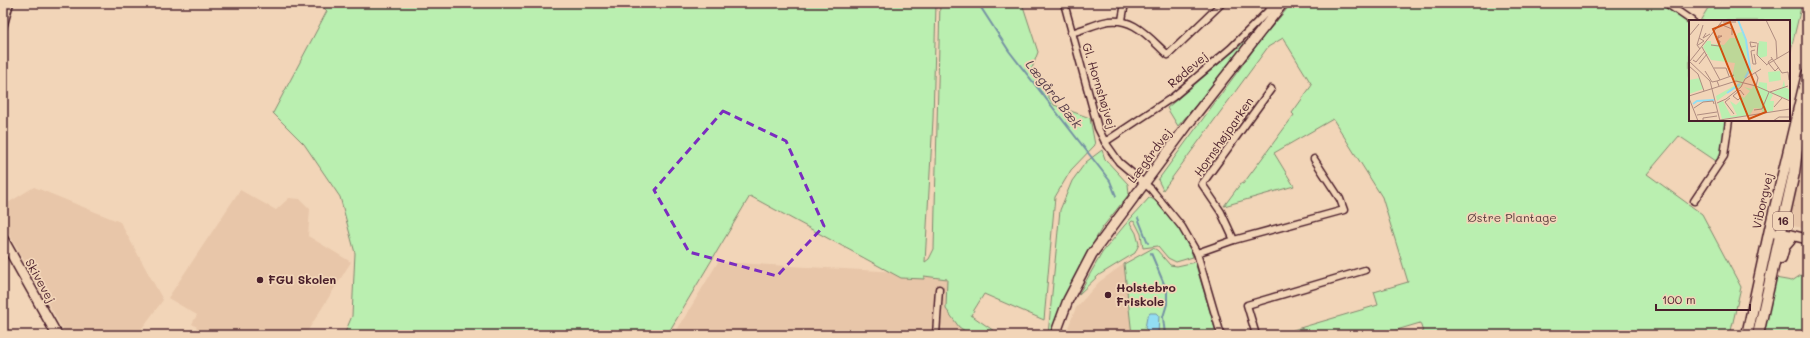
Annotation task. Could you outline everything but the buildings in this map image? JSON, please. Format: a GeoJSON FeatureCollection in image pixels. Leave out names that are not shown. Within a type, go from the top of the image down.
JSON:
{"type":"FeatureCollection","features":[{"type":"Feature","properties":{"kind":"main road","name":"Viborgvej"},"geometry":{"type":"LineString","coordinates":[[1748,335],[1756,329],[1756,290],[1807,75]]}},
{"type":"Feature","properties":{"kind":"main road","name":"Viborgvej"},"geometry":{"type":"LineString","coordinates":[[1778,234],[1794,173],[1807,75]]}},
{"type":"Feature","properties":{"kind":"main road"},"geometry":{"type":"LineString","coordinates":[[1756,329],[1778,234],[1783,198],[1784,168]]}},
{"type":"Feature","properties":{"kind":"main road"},"geometry":{"type":"LineString","coordinates":[[1756,329],[1783,251],[1790,240]]}},
{"type":"Feature","properties":{"kind":"street"},"geometry":{"type":"LineString","coordinates":[[3,28],[10,3]]}},
{"type":"Feature","properties":{"kind":"street","name":"Gl. Hornshøjvej"},"geometry":{"type":"LineString","coordinates":[[1064,3],[1093,112],[1105,142],[1119,162],[1144,184]]}},
{"type":"Feature","properties":{"kind":"street"},"geometry":{"type":"LineString","coordinates":[[1122,20],[1126,3]]}},
{"type":"Feature","properties":{"kind":"street"},"geometry":{"type":"LineString","coordinates":[[1071,33],[1105,22],[1122,20],[1136,26],[1168,55],[1222,3]]}},
{"type":"Feature","properties":{"kind":"street","name":"Rødevej"},"geometry":{"type":"LineString","coordinates":[[1105,142],[1173,97],[1231,48],[1276,3]]}},
{"type":"Feature","properties":{"kind":"street","name":"Lægårdvej"},"geometry":{"type":"LineString","coordinates":[[1055,335],[1068,300],[1092,254],[1283,3]]}},
{"type":"Feature","properties":{"kind":"street"},"geometry":{"type":"LineString","coordinates":[[1666,3],[1691,20]]}},
{"type":"Feature","properties":{"kind":"street","name":"Hornshøjparken"},"geometry":{"type":"LineString","coordinates":[[1234,240],[1221,212],[1202,184],[1271,88]]}},
{"type":"Feature","properties":{"kind":"street"},"geometry":{"type":"LineString","coordinates":[[1694,201],[1724,156],[1728,121]]}},
{"type":"Feature","properties":{"kind":"street"},"geometry":{"type":"LineString","coordinates":[[1197,252],[1234,240],[1344,210],[1340,198],[1314,159]]}},
{"type":"Feature","properties":{"kind":"street"},"geometry":{"type":"LineString","coordinates":[[1144,184],[1169,209],[1197,252],[1221,335]]}},
{"type":"Feature","properties":{"kind":"street"},"geometry":{"type":"LineString","coordinates":[[1778,234],[1791,235],[1807,239]]}},
{"type":"Feature","properties":{"kind":"street"},"geometry":{"type":"LineString","coordinates":[[1778,234],[1790,240],[1807,245]]}},
{"type":"Feature","properties":{"kind":"street","name":"Skivevej"},"geometry":{"type":"LineString","coordinates":[[3,239],[56,335]]}},
{"type":"Feature","properties":{"kind":"street"},"geometry":{"type":"LineString","coordinates":[[1256,335],[1247,305],[1364,270]]}},
{"type":"Feature","properties":{"kind":"street"},"geometry":{"type":"LineString","coordinates":[[936,335],[939,289]]}},
{"type":"Feature","properties":{"kind":"highlighted area"},"geometry":{"type":"Polygon","coordinates":[[[723,111],[786,141],[824,226],[777,276],[689,252],[654,190],[723,111]]]}},
{"type":"Feature","properties":{"kind":"shaded area"},"geometry":{"type":"Polygon","coordinates":[[[1807,142],[1807,229],[1789,225],[1807,142]]]}},
{"type":"Feature","properties":{"kind":"shaded area"},"geometry":{"type":"Polygon","coordinates":[[[34,187],[120,222],[163,300],[137,335],[66,335],[3,223],[3,206],[34,187]]]}},
{"type":"Feature","properties":{"kind":"shaded area","name":"FGU Skolen"},"geometry":{"type":"Polygon","coordinates":[[[240,190],[276,210],[289,198],[300,199],[310,209],[308,236],[351,262],[305,335],[192,335],[197,327],[192,324],[197,315],[168,298],[240,190]]]}},
{"type":"Feature","properties":{"kind":"shaded area"},"geometry":{"type":"Polygon","coordinates":[[[718,262],[899,272],[947,279],[946,309],[959,327],[971,335],[674,335],[718,262]]]}},
{"type":"Feature","properties":{"kind":"shaded area","name":"Holstebro Friskole"},"geometry":{"type":"Polygon","coordinates":[[[1124,264],[1132,335],[1065,335],[1076,308],[1099,282],[1124,264]]]}},
{"type":"Feature","properties":{"kind":"green space"},"geometry":{"type":"Polygon","coordinates":[[[319,3],[936,3],[933,119],[925,262],[929,259],[934,249],[940,3],[1022,3],[1038,52],[1031,71],[1054,105],[1090,118],[1095,145],[1071,170],[1055,197],[1044,320],[984,294],[971,315],[997,333],[996,335],[971,335],[959,327],[946,309],[947,279],[924,276],[924,279],[901,278],[750,196],[667,335],[344,335],[352,316],[355,253],[340,197],[304,144],[273,113],[327,11],[319,3]]]}},
{"type":"Feature","properties":{"kind":"green space","name":"Østre Plantage"},"geometry":{"type":"Polygon","coordinates":[[[1292,3],[1661,3],[1689,22],[1689,121],[1725,121],[1724,136],[1722,147],[1716,161],[1679,136],[1647,174],[1702,214],[1741,287],[1730,335],[1424,335],[1420,323],[1380,335],[1295,335],[1293,330],[1378,305],[1374,292],[1408,282],[1382,197],[1333,119],[1274,153],[1294,186],[1224,206],[1241,183],[1243,184],[1294,115],[1292,113],[1312,85],[1283,38],[1268,47],[1163,190],[1158,180],[1263,37],[1292,3]]]}},
{"type":"Feature","properties":{"kind":"green space"},"geometry":{"type":"Polygon","coordinates":[[[1711,3],[1802,3],[1790,54],[1790,20],[1701,20],[1711,3]]]}},
{"type":"Feature","properties":{"kind":"green space"},"geometry":{"type":"Polygon","coordinates":[[[1247,40],[1203,97],[1178,126],[1167,108],[1247,40]]]}},
{"type":"Feature","properties":{"kind":"green space"},"geometry":{"type":"Polygon","coordinates":[[[1102,150],[1105,159],[1128,184],[1129,194],[1102,228],[1084,259],[1064,299],[1052,335],[1048,335],[1060,210],[1072,181],[1086,162],[1102,150]]]}},
{"type":"Feature","properties":{"kind":"green space"},"geometry":{"type":"Polygon","coordinates":[[[1149,198],[1164,209],[1176,224],[1182,233],[1193,257],[1176,262],[1168,258],[1158,246],[1143,248],[1141,234],[1135,222],[1132,221],[1130,223],[1136,233],[1139,244],[1135,253],[1099,275],[1078,295],[1102,253],[1149,198]]]}},
{"type":"Feature","properties":{"kind":"green space"},"geometry":{"type":"Polygon","coordinates":[[[1153,248],[1157,250],[1170,265],[1177,266],[1195,262],[1217,335],[1132,335],[1124,264],[1153,248]]]}},
{"type":"Feature","properties":{"kind":"green space"},"geometry":{"type":"Polygon","coordinates":[[[1807,271],[1807,335],[1761,335],[1775,278],[1792,281],[1807,271]]]}},
{"type":"Feature","properties":{"kind":"water"},"geometry":{"type":"Polygon","coordinates":[[[1150,313],[1156,313],[1159,316],[1158,334],[1156,335],[1152,335],[1145,328],[1147,317],[1150,313]]]}},
{"type":"Feature","properties":{"kind":"waterway","name":"Lægård Bæk"},"geometry":{"type":"LineString","coordinates":[[978,3],[1009,51],[1110,181],[1116,196]]}},
{"type":"Feature","properties":{"kind":"waterway","name":"Lægård Bæk"},"geometry":{"type":"LineString","coordinates":[[1138,218],[1148,243]]}},
{"type":"Feature","properties":{"kind":"waterway","name":"Lægård Bæk"},"geometry":{"type":"LineString","coordinates":[[1151,253],[1167,291],[1167,304],[1163,317],[1165,335]]}},
{"type":"Feature","properties":{"kind":"place","name":"FGU Skolen"},"geometry":{"type":"Point","coordinates":[260,280]}},
{"type":"Feature","properties":{"kind":"place","name":"Holstebro Friskole"},"geometry":{"type":"Point","coordinates":[1108,295]}}]}
